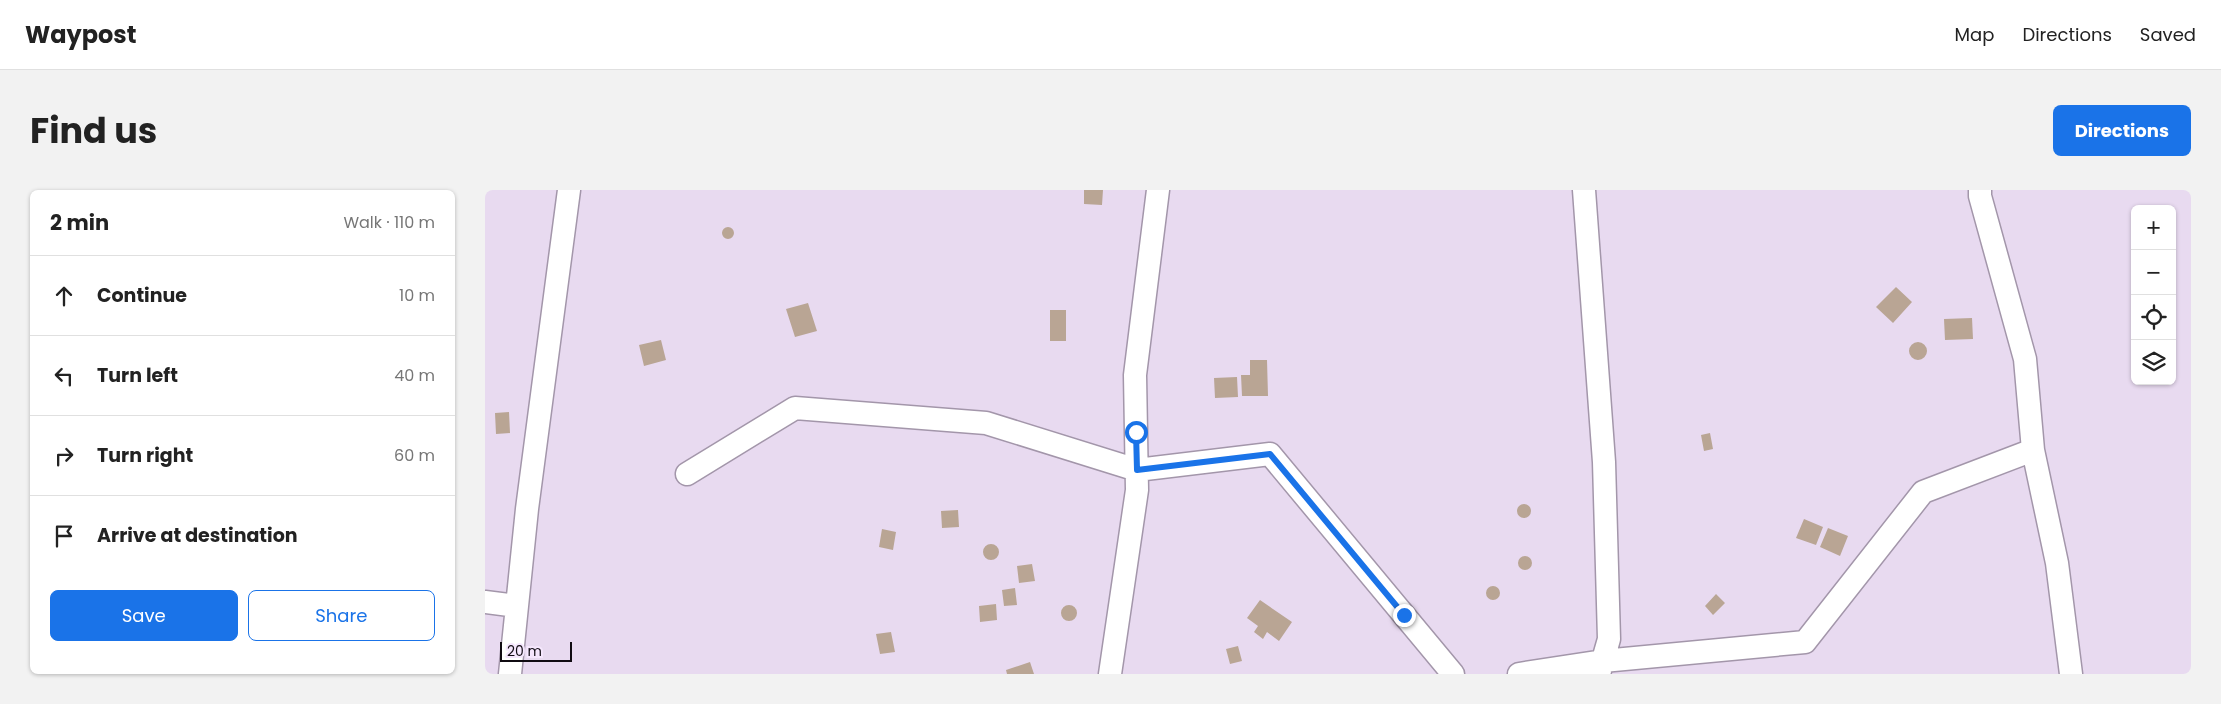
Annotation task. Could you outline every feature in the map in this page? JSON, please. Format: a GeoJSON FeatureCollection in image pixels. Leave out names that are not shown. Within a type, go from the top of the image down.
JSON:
{"type":"FeatureCollection","features":[{"type":"Feature","properties":{"kind":"street"},"geometry":{"type":"LineString","coordinates":[[510,674],[527,509],[569,190]]}},
{"type":"Feature","properties":{"kind":"street"},"geometry":{"type":"LineString","coordinates":[[1110,674],[1137,490],[1135,375],[1158,190]]}},
{"type":"Feature","properties":{"kind":"street"},"geometry":{"type":"LineString","coordinates":[[1584,190],[1604,462],[1609,639],[1601,668]]}},
{"type":"Feature","properties":{"kind":"street"},"geometry":{"type":"LineString","coordinates":[[1980,190],[1980,196],[2025,359],[2033,450],[2057,563],[2071,674]]}},
{"type":"Feature","properties":{"kind":"street"},"geometry":{"type":"LineString","coordinates":[[687,474],[795,408],[986,423],[1137,470],[1270,454],[1453,674]]}},
{"type":"Feature","properties":{"kind":"street"},"geometry":{"type":"LineString","coordinates":[[1519,674],[1601,668],[1805,642],[1923,492],[2033,450]]}},
{"type":"Feature","properties":{"kind":"street"},"geometry":{"type":"LineString","coordinates":[[485,602],[517,606]]}},
{"type":"Feature","properties":{"kind":"building"},"geometry":{"type":"Polygon","coordinates":[[[1084,190],[1103,190],[1102,205],[1084,204],[1084,190]]]}},
{"type":"Feature","properties":{"kind":"building"},"geometry":{"type":"Polygon","coordinates":[[[726,227],[730,227],[734,233],[730,239],[726,239],[722,235],[722,231],[726,227]]]}},
{"type":"Feature","properties":{"kind":"building"},"geometry":{"type":"Polygon","coordinates":[[[1896,287],[1912,302],[1893,323],[1876,307],[1896,287]]]}},
{"type":"Feature","properties":{"kind":"building"},"geometry":{"type":"Polygon","coordinates":[[[808,303],[817,331],[795,337],[786,309],[808,303]]]}},
{"type":"Feature","properties":{"kind":"building"},"geometry":{"type":"Polygon","coordinates":[[[1050,310],[1066,310],[1066,341],[1050,341],[1050,310]]]}},
{"type":"Feature","properties":{"kind":"building"},"geometry":{"type":"Polygon","coordinates":[[[1972,318],[1973,339],[1945,340],[1944,319],[1972,318]]]}},
{"type":"Feature","properties":{"kind":"building"},"geometry":{"type":"Polygon","coordinates":[[[661,340],[666,360],[644,366],[639,345],[661,340]]]}},
{"type":"Feature","properties":{"kind":"building"},"geometry":{"type":"Polygon","coordinates":[[[1918,342],[1924,345],[1927,351],[1924,357],[1918,360],[1912,357],[1909,351],[1912,345],[1918,342]]]}},
{"type":"Feature","properties":{"kind":"building"},"geometry":{"type":"Polygon","coordinates":[[[1250,360],[1267,360],[1268,396],[1242,396],[1241,375],[1250,375],[1250,360]]]}},
{"type":"Feature","properties":{"kind":"building"},"geometry":{"type":"Polygon","coordinates":[[[1237,377],[1238,397],[1215,398],[1214,378],[1237,377]]]}},
{"type":"Feature","properties":{"kind":"building"},"geometry":{"type":"Polygon","coordinates":[[[509,412],[510,433],[496,434],[495,413],[509,412]]]}},
{"type":"Feature","properties":{"kind":"building"},"geometry":{"type":"Polygon","coordinates":[[[1710,433],[1713,449],[1704,451],[1701,435],[1710,433]]]}},
{"type":"Feature","properties":{"kind":"building"},"geometry":{"type":"Polygon","coordinates":[[[1524,504],[1529,506],[1531,511],[1529,516],[1524,518],[1519,516],[1517,511],[1519,506],[1524,504]]]}},
{"type":"Feature","properties":{"kind":"building"},"geometry":{"type":"Polygon","coordinates":[[[958,510],[959,527],[942,528],[941,511],[958,510]]]}},
{"type":"Feature","properties":{"kind":"building"},"geometry":{"type":"Polygon","coordinates":[[[1804,519],[1823,527],[1816,545],[1796,538],[1804,519]]]}},
{"type":"Feature","properties":{"kind":"building"},"geometry":{"type":"Polygon","coordinates":[[[1828,528],[1848,536],[1840,556],[1820,547],[1828,528]]]}},
{"type":"Feature","properties":{"kind":"building"},"geometry":{"type":"Polygon","coordinates":[[[882,529],[896,532],[893,550],[879,547],[882,529]]]}},
{"type":"Feature","properties":{"kind":"building"},"geometry":{"type":"Polygon","coordinates":[[[988,544],[994,544],[999,549],[997,558],[988,560],[983,555],[983,549],[988,544]]]}},
{"type":"Feature","properties":{"kind":"building"},"geometry":{"type":"Polygon","coordinates":[[[1522,556],[1528,556],[1532,563],[1528,570],[1522,570],[1518,566],[1518,560],[1522,556]]]}},
{"type":"Feature","properties":{"kind":"building"},"geometry":{"type":"Polygon","coordinates":[[[1032,564],[1035,581],[1019,583],[1017,566],[1032,564]]]}},
{"type":"Feature","properties":{"kind":"building"},"geometry":{"type":"Polygon","coordinates":[[[1493,586],[1498,588],[1500,593],[1498,598],[1493,600],[1488,598],[1486,593],[1488,588],[1493,586]]]}},
{"type":"Feature","properties":{"kind":"building"},"geometry":{"type":"Polygon","coordinates":[[[1015,588],[1017,605],[1004,606],[1002,590],[1015,588]]]}},
{"type":"Feature","properties":{"kind":"building"},"geometry":{"type":"Polygon","coordinates":[[[1716,594],[1725,603],[1713,615],[1705,606],[1716,594]]]}},
{"type":"Feature","properties":{"kind":"building"},"geometry":{"type":"Polygon","coordinates":[[[1260,600],[1292,622],[1279,641],[1267,632],[1263,639],[1254,632],[1258,626],[1247,618],[1260,600]]]}},
{"type":"Feature","properties":{"kind":"building"},"geometry":{"type":"Polygon","coordinates":[[[996,604],[997,620],[980,622],[979,606],[996,604]]]}},
{"type":"Feature","properties":{"kind":"building"},"geometry":{"type":"Polygon","coordinates":[[[1066,605],[1072,605],[1077,610],[1075,619],[1066,621],[1061,616],[1061,610],[1066,605]]]}},
{"type":"Feature","properties":{"kind":"building"},"geometry":{"type":"Polygon","coordinates":[[[891,632],[895,652],[880,654],[876,634],[891,632]]]}},
{"type":"Feature","properties":{"kind":"building"},"geometry":{"type":"Polygon","coordinates":[[[1238,646],[1242,661],[1230,664],[1226,649],[1238,646]]]}},
{"type":"Feature","properties":{"kind":"building"},"geometry":{"type":"Polygon","coordinates":[[[1030,662],[1034,674],[1007,674],[1006,670],[1030,662]]]}},
{"type":"Feature","properties":{"kind":"route"},"geometry":{"type":"LineString","coordinates":[[1136,432],[1137,470],[1270,454],[1404,615]]}}]}
